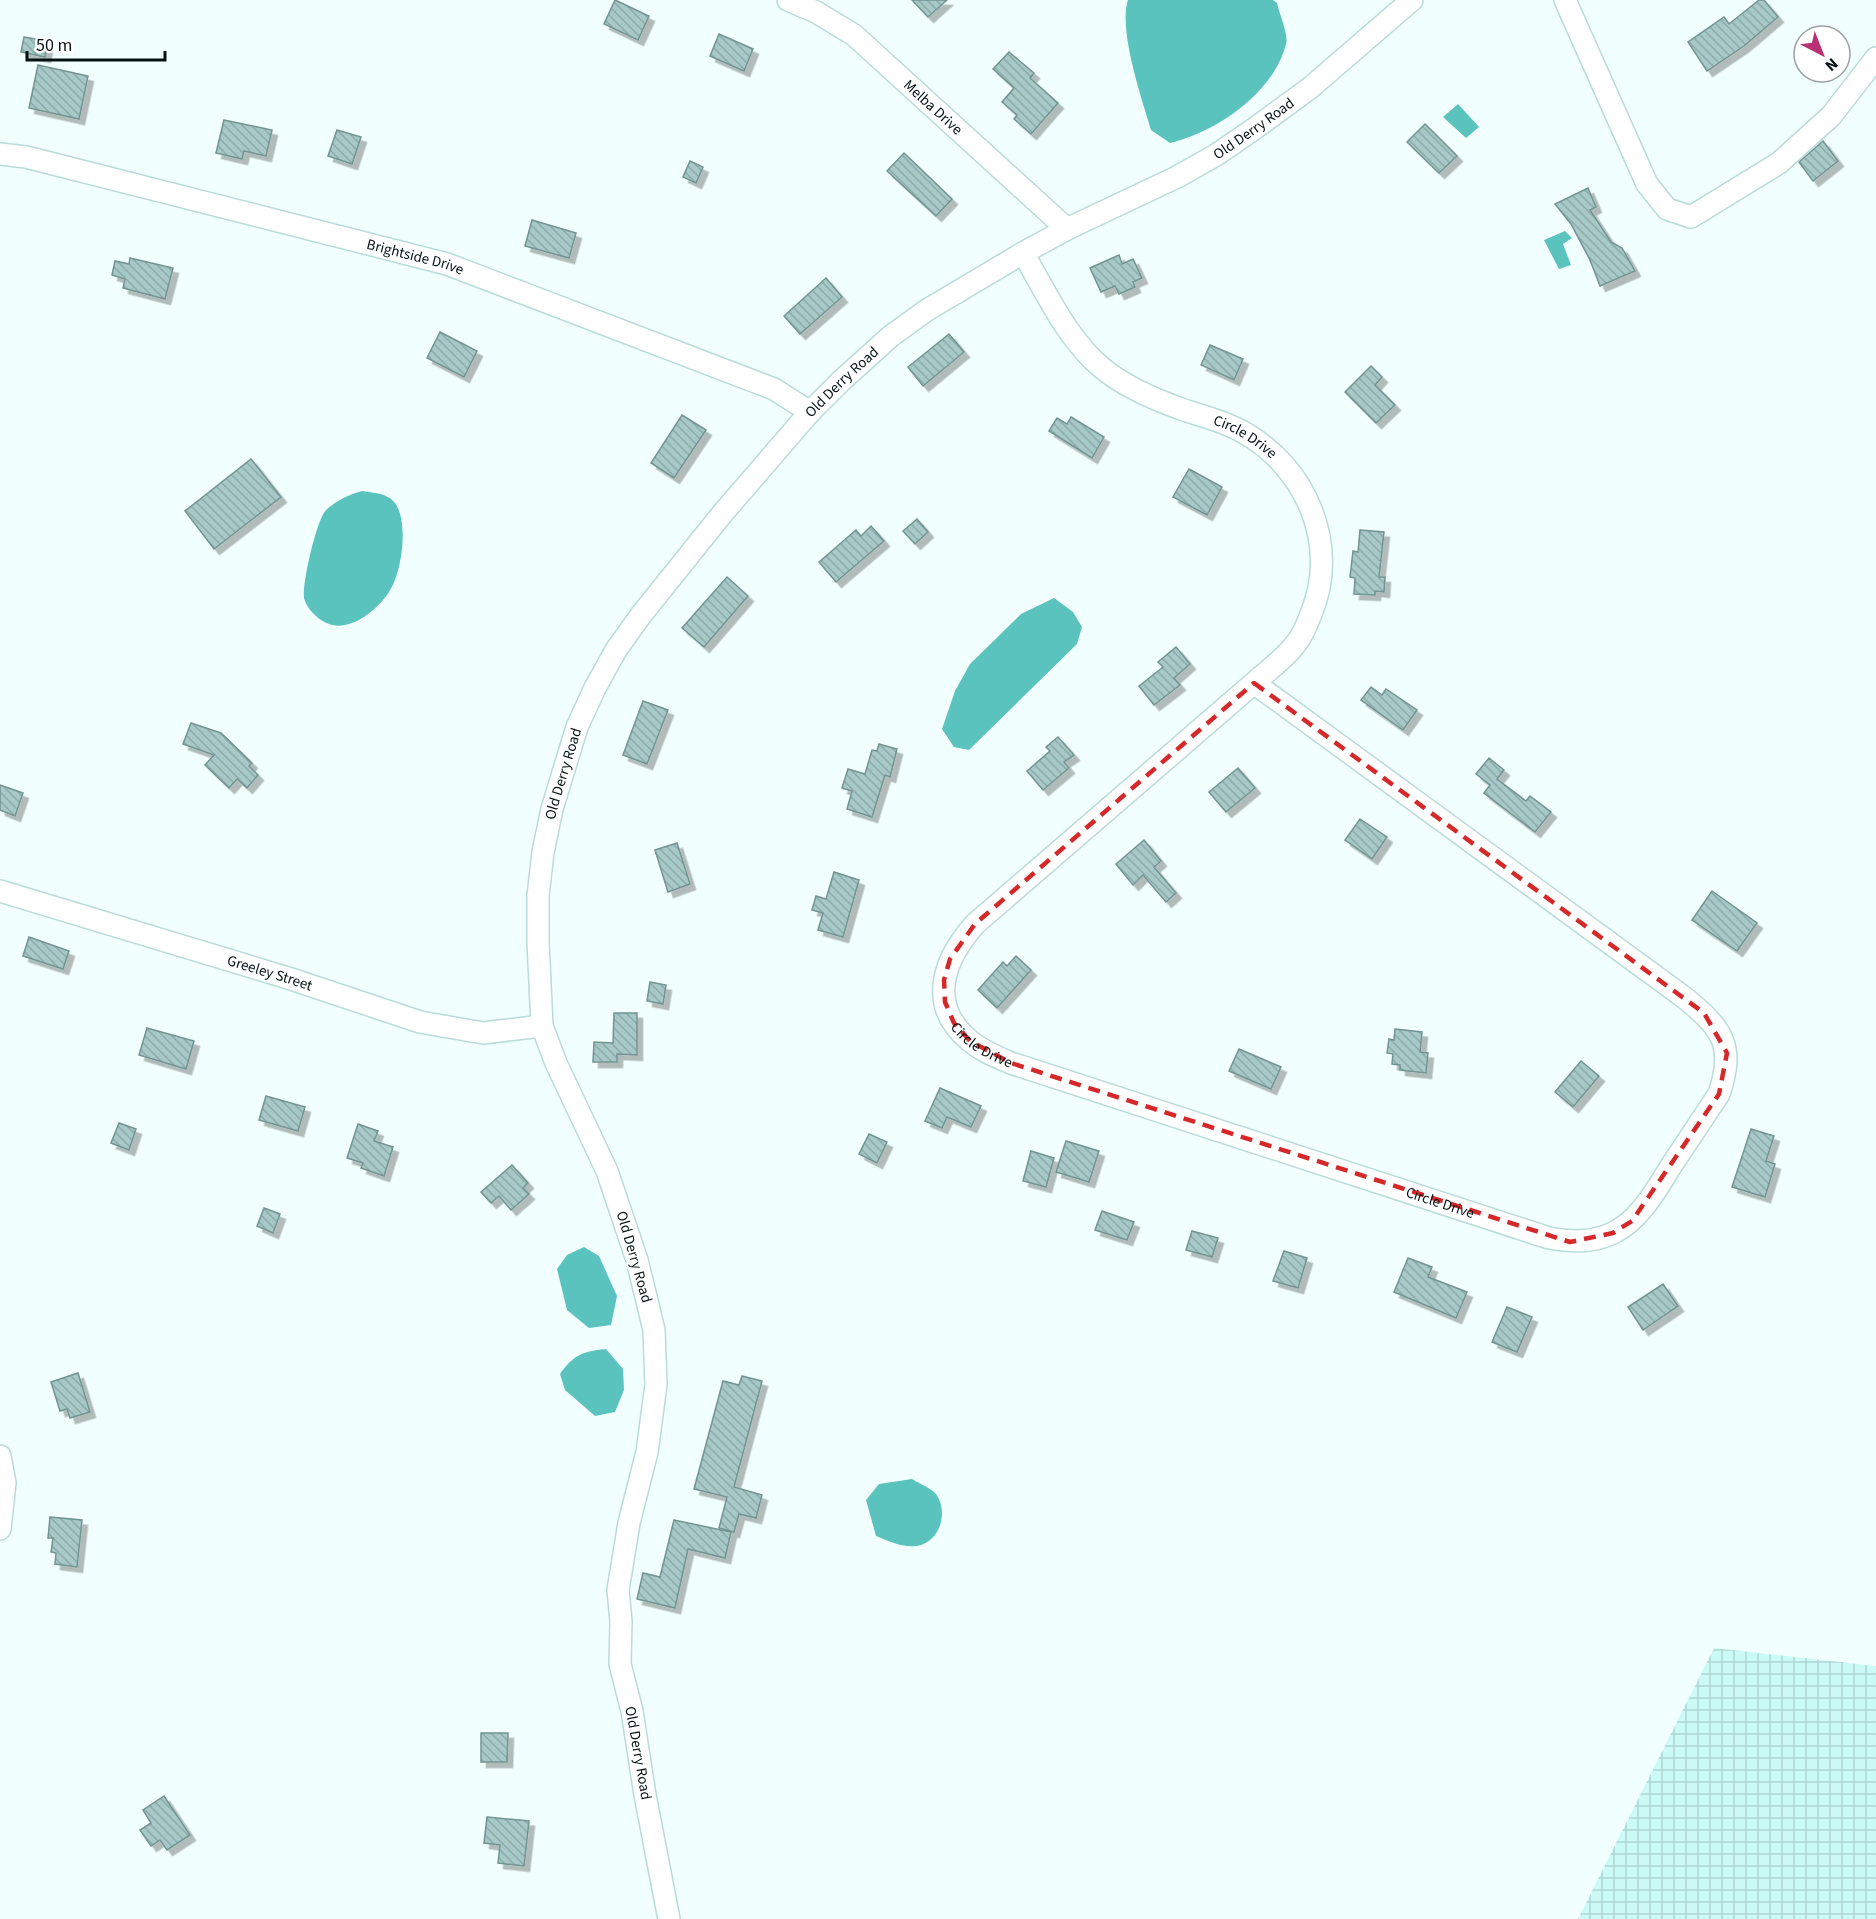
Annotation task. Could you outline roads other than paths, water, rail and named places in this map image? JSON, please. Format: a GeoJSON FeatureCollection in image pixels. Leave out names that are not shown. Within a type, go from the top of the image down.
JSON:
{"type":"FeatureCollection","features":[{"type":"Feature","properties":{"kind":"street","name":"Melba Drive"},"geometry":{"type":"LineString","coordinates":[[788,0],[816,12],[854,34],[1066,229]]}},
{"type":"Feature","properties":{"kind":"street","name":"Old Derry Road"},"geometry":{"type":"LineString","coordinates":[[669,1919],[645,1795],[632,1711],[620,1664],[621,1621],[618,1590],[629,1523],[647,1452],[656,1385],[654,1330],[637,1260],[607,1171],[556,1063],[542,1026],[538,896],[543,852],[552,809],[577,727],[616,650],[722,514],[810,412],[891,336],[927,310],[1023,253],[1066,229],[1178,177],[1254,129],[1317,82],[1412,0]]}},
{"type":"Feature","properties":{"kind":"street"},"geometry":{"type":"LineString","coordinates":[[1565,0],[1647,184],[1667,209],[1692,217],[1779,163],[1831,116],[1876,58]]}},
{"type":"Feature","properties":{"kind":"street","name":"Brightside Drive"},"geometry":{"type":"LineString","coordinates":[[0,154],[26,157],[447,264],[774,389],[810,412]]}},
{"type":"Feature","properties":{"kind":"street","name":"Circle Drive"},"geometry":{"type":"LineString","coordinates":[[1023,253],[1074,336],[1102,368],[1139,391],[1242,431],[1278,457],[1304,492],[1313,512],[1319,533],[1321,579],[1316,602],[1294,646],[975,924],[961,940],[950,959],[944,980],[945,1002],[954,1023],[970,1041],[1011,1063],[1549,1238],[1570,1242],[1592,1240],[1613,1233],[1632,1221],[1647,1204],[1719,1094],[1725,1074],[1727,1053],[1719,1032],[1704,1013],[1685,998],[1254,683]]}},
{"type":"Feature","properties":{"kind":"street","name":"Greeley Street"},"geometry":{"type":"LineString","coordinates":[[0,891],[288,978],[420,1022],[483,1032],[542,1026]]}},
{"type":"Feature","properties":{"kind":"street"},"geometry":{"type":"LineString","coordinates":[[0,1456],[5,1483],[0,1529]]}},
{"type":"Feature","properties":{"kind":"water"},"geometry":{"type":"Polygon","coordinates":[[[1128,0],[1273,0],[1277,3],[1287,40],[1286,44],[1269,79],[1241,108],[1206,130],[1170,143],[1151,130],[1142,101],[1132,65],[1126,29],[1128,0]]]}},
{"type":"Feature","properties":{"kind":"water"},"geometry":{"type":"Polygon","coordinates":[[[1458,104],[1479,127],[1466,138],[1443,117],[1458,104]]]}},
{"type":"Feature","properties":{"kind":"water"},"geometry":{"type":"Polygon","coordinates":[[[1565,231],[1572,238],[1563,244],[1571,265],[1559,269],[1544,240],[1565,231]]]}},
{"type":"Feature","properties":{"kind":"water"},"geometry":{"type":"Polygon","coordinates":[[[362,491],[384,495],[395,503],[399,511],[403,534],[397,573],[389,592],[368,614],[350,624],[340,626],[330,624],[313,613],[304,598],[310,553],[318,526],[326,510],[343,498],[362,491]]]}},
{"type":"Feature","properties":{"kind":"water"},"geometry":{"type":"Polygon","coordinates":[[[1054,598],[1073,612],[1082,627],[1077,644],[969,750],[954,747],[942,729],[955,691],[970,664],[1021,614],[1054,598]]]}},
{"type":"Feature","properties":{"kind":"water"},"geometry":{"type":"Polygon","coordinates":[[[584,1247],[599,1256],[617,1296],[611,1325],[589,1328],[567,1310],[557,1269],[567,1255],[584,1247]]]}},
{"type":"Feature","properties":{"kind":"water"},"geometry":{"type":"Polygon","coordinates":[[[606,1349],[623,1369],[624,1390],[615,1412],[595,1416],[565,1390],[560,1374],[574,1358],[591,1351],[606,1349]]]}},
{"type":"Feature","properties":{"kind":"water"},"geometry":{"type":"Polygon","coordinates":[[[912,1479],[934,1492],[940,1501],[942,1517],[937,1533],[932,1539],[917,1546],[896,1544],[876,1536],[866,1500],[879,1484],[912,1479]]]}}]}
